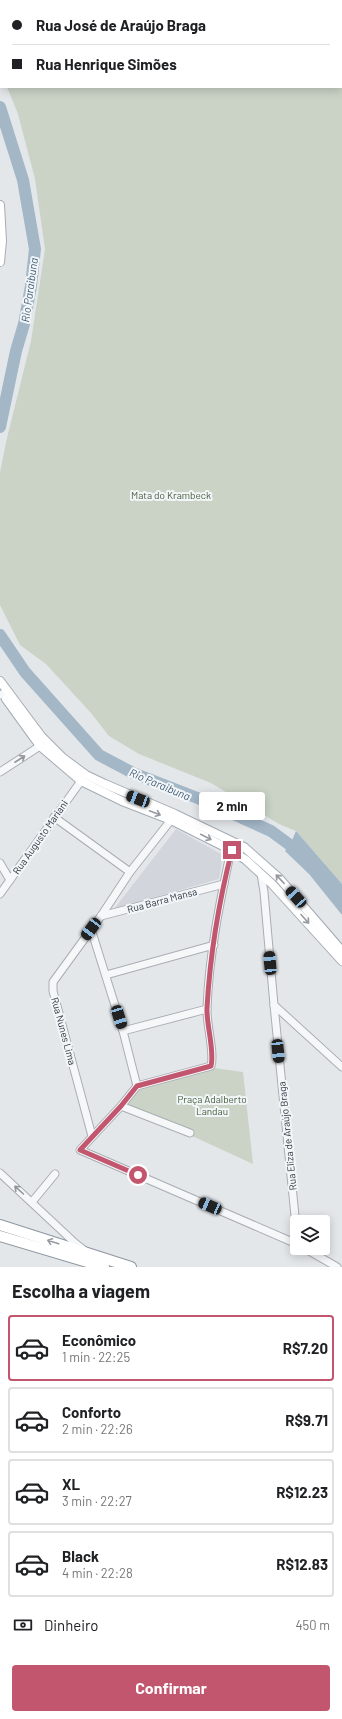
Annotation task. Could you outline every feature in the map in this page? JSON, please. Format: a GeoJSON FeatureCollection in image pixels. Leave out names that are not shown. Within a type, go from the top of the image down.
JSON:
{"type":"FeatureCollection","features":[{"type":"Feature","properties":{"kind":"highway"},"geometry":{"type":"LineString","coordinates":[[0,1225],[130,1267]]}},
{"type":"Feature","properties":{"kind":"highway"},"geometry":{"type":"LineString","coordinates":[[0,1236],[104,1267]]}},
{"type":"Feature","properties":{"kind":"main road"},"geometry":{"type":"LineString","coordinates":[[0,205],[2,241],[0,262]]}},
{"type":"Feature","properties":{"kind":"main road"},"geometry":{"type":"LineString","coordinates":[[0,681],[15,703],[52,748],[63,758],[86,775],[173,817],[232,850],[246,860],[272,884],[342,961]]}},
{"type":"Feature","properties":{"kind":"main road"},"geometry":{"type":"LineString","coordinates":[[0,691],[15,703]]}},
{"type":"Feature","properties":{"kind":"main road"},"geometry":{"type":"LineString","coordinates":[[0,691],[40,746],[81,781],[122,801],[173,817],[235,842],[252,853],[279,878],[342,950]]}},
{"type":"Feature","properties":{"kind":"main road"},"geometry":{"type":"LineString","coordinates":[[81,781],[85,779],[106,790],[125,794]]}},
{"type":"Feature","properties":{"kind":"street"},"geometry":{"type":"LineString","coordinates":[[0,772],[40,746]]}},
{"type":"Feature","properties":{"kind":"street","name":"Rua Augusto Mariani"},"geometry":{"type":"LineString","coordinates":[[0,894],[81,781]]}},
{"type":"Feature","properties":{"kind":"street"},"geometry":{"type":"LineString","coordinates":[[54,817],[130,872]]}},
{"type":"Feature","properties":{"kind":"street","name":"Rua Nunes Lima"},"geometry":{"type":"LineString","coordinates":[[92,1136],[52,986],[54,978],[101,916],[130,872],[173,817]]}},
{"type":"Feature","properties":{"kind":"street"},"geometry":{"type":"LineString","coordinates":[[232,850],[224,884],[214,945],[207,1009],[212,1063],[210,1067],[137,1086],[121,1106],[80,1150],[290,1241]]}},
{"type":"Feature","properties":{"kind":"street"},"geometry":{"type":"LineString","coordinates":[[0,863],[10,880]]}},
{"type":"Feature","properties":{"kind":"street","name":"Rua Eliza de Araújo Braga"},"geometry":{"type":"LineString","coordinates":[[261,874],[264,892],[295,1215]]}},
{"type":"Feature","properties":{"kind":"street","name":"Rua Barra Mansa"},"geometry":{"type":"LineString","coordinates":[[101,916],[224,884]]}},
{"type":"Feature","properties":{"kind":"street"},"geometry":{"type":"LineString","coordinates":[[264,892],[272,884]]}},
{"type":"Feature","properties":{"kind":"street"},"geometry":{"type":"LineString","coordinates":[[91,929],[123,1031],[137,1086]]}},
{"type":"Feature","properties":{"kind":"street"},"geometry":{"type":"LineString","coordinates":[[106,975],[214,945]]}},
{"type":"Feature","properties":{"kind":"street"},"geometry":{"type":"LineString","coordinates":[[274,1005],[342,1067]]}},
{"type":"Feature","properties":{"kind":"street"},"geometry":{"type":"LineString","coordinates":[[123,1031],[207,1009]]}},
{"type":"Feature","properties":{"kind":"street"},"geometry":{"type":"LineString","coordinates":[[121,1106],[190,1133]]}},
{"type":"Feature","properties":{"kind":"street"},"geometry":{"type":"LineString","coordinates":[[0,1173],[75,1243],[89,1254]]}},
{"type":"Feature","properties":{"kind":"street"},"geometry":{"type":"LineString","coordinates":[[32,1202],[56,1174]]}},
{"type":"Feature","properties":{"kind":"street"},"geometry":{"type":"LineString","coordinates":[[316,1255],[337,1267]]}},
{"type":"Feature","properties":{"kind":"shaded area"},"geometry":{"type":"Polygon","coordinates":[[[176,829],[223,855],[219,879],[114,909],[176,829]]]}},
{"type":"Feature","properties":{"kind":"green space","name":"Mata do Krambeck"},"geometry":{"type":"Polygon","coordinates":[[[7,88],[342,88],[342,884],[296,831],[279,824],[211,783],[139,754],[109,736],[91,713],[46,664],[20,645],[0,605],[0,472],[31,341],[45,249],[35,179],[18,114],[7,88]]]}},
{"type":"Feature","properties":{"kind":"green space","name":"Praça Adalberto Landau"},"geometry":{"type":"Polygon","coordinates":[[[214,1068],[243,1072],[253,1164],[125,1105],[139,1088],[214,1068]]]}},
{"type":"Feature","properties":{"kind":"water"},"geometry":{"type":"Polygon","coordinates":[[[296,831],[342,884],[342,915],[309,874],[285,851],[290,845],[296,831]]]}},
{"type":"Feature","properties":{"kind":"waterway","name":"Rio Paraibuna"},"geometry":{"type":"LineString","coordinates":[[0,107],[23,180],[35,249],[31,286],[24,324],[16,351],[0,427]]}},
{"type":"Feature","properties":{"kind":"waterway","name":"Rio Paraibuna"},"geometry":{"type":"LineString","coordinates":[[0,635],[25,672],[99,755],[133,773],[200,799],[271,831],[290,845],[300,856]]}},
{"type":"Feature","properties":{"kind":"route"},"geometry":{"type":"LineString","coordinates":[[138,1175],[80,1150],[121,1106],[137,1086],[211,1066],[212,1063],[207,1009],[214,945],[224,884],[232,850]]}}]}
